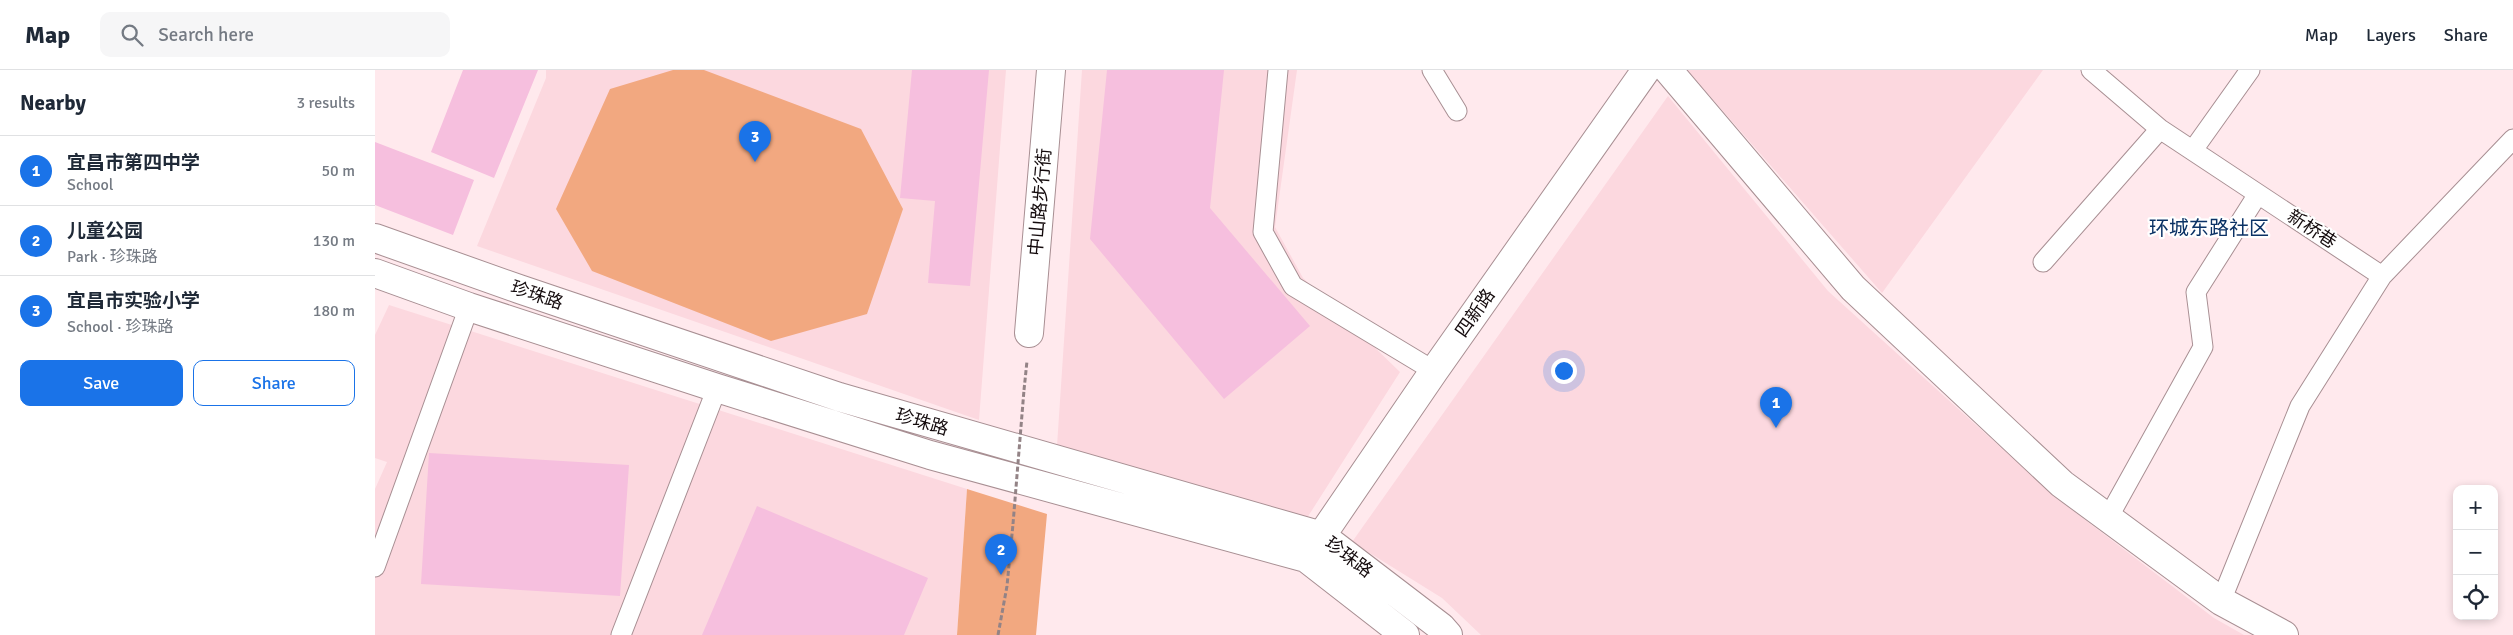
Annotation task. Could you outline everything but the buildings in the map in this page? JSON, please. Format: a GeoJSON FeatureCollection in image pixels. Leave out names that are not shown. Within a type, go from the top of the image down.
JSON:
{"type":"FeatureCollection","features":[{"type":"Feature","properties":{"kind":"main road","name":"中山路步行街"},"geometry":{"type":"LineString","coordinates":[[1029,333],[1051,70]]}},
{"type":"Feature","properties":{"kind":"main road","name":"四新路"},"geometry":{"type":"LineString","coordinates":[[1306,558],[1434,371],[1646,70]]}},
{"type":"Feature","properties":{"kind":"main road"},"geometry":{"type":"LineString","coordinates":[[1668,70],[1853,288],[2062,484],[2221,602],[2283,635]]}},
{"type":"Feature","properties":{"kind":"main road","name":"珍珠路"},"geometry":{"type":"LineString","coordinates":[[375,238],[519,289],[839,397],[1322,536],[1448,635]]}},
{"type":"Feature","properties":{"kind":"main road","name":"珍珠路"},"geometry":{"type":"LineString","coordinates":[[375,273],[469,307],[717,388],[930,454],[1306,558],[1405,635]]}},
{"type":"Feature","properties":{"kind":"lane"},"geometry":{"type":"LineString","coordinates":[[1278,70],[1263,232],[1293,286],[1434,371]]}},
{"type":"Feature","properties":{"kind":"lane"},"geometry":{"type":"LineString","coordinates":[[1433,70],[1457,111]]}},
{"type":"Feature","properties":{"kind":"lane","name":"新桥巷"},"geometry":{"type":"LineString","coordinates":[[2091,70],[2160,129],[2382,276]]}},
{"type":"Feature","properties":{"kind":"lane"},"geometry":{"type":"LineString","coordinates":[[2193,150],[2250,70]]}},
{"type":"Feature","properties":{"kind":"lane"},"geometry":{"type":"LineString","coordinates":[[2043,262],[2160,129]]}},
{"type":"Feature","properties":{"kind":"lane"},"geometry":{"type":"LineString","coordinates":[[2221,602],[2300,406],[2382,276],[2513,139]]}},
{"type":"Feature","properties":{"kind":"lane"},"geometry":{"type":"LineString","coordinates":[[2108,518],[2203,346],[2196,292],[2258,194]]}},
{"type":"Feature","properties":{"kind":"lane"},"geometry":{"type":"LineString","coordinates":[[375,567],[469,307]]}},
{"type":"Feature","properties":{"kind":"lane"},"geometry":{"type":"LineString","coordinates":[[621,635],[717,388]]}},
{"type":"Feature","properties":{"kind":"path"},"geometry":{"type":"LineString","coordinates":[[998,635],[1007,586],[1024,390]]}},
{"type":"Feature","properties":{"kind":"shaded area"},"geometry":{"type":"Polygon","coordinates":[[[546,70],[1006,70],[979,420],[477,246],[546,78],[546,70]]]}},
{"type":"Feature","properties":{"kind":"shaded area"},"geometry":{"type":"Polygon","coordinates":[[[673,70],[704,70],[861,129],[903,209],[867,314],[771,341],[592,271],[556,209],[610,89],[673,70]]]}},
{"type":"Feature","properties":{"kind":"shaded area"},"geometry":{"type":"Polygon","coordinates":[[[1082,70],[1297,70],[1275,227],[1303,278],[1400,372],[1307,518],[1057,446],[1082,70]]]}},
{"type":"Feature","properties":{"kind":"shaded area"},"geometry":{"type":"Polygon","coordinates":[[[1687,70],[2043,70],[1882,293],[1687,70]]]}},
{"type":"Feature","properties":{"kind":"shaded area"},"geometry":{"type":"Polygon","coordinates":[[[1668,96],[1828,291],[2059,500],[2214,618],[2244,635],[1481,635],[1442,598],[1352,542],[1668,96]]]}},
{"type":"Feature","properties":{"kind":"shaded area"},"geometry":{"type":"Polygon","coordinates":[[[389,305],[967,489],[957,635],[375,635],[375,489],[387,462],[375,458],[375,335],[389,305]]]}},
{"type":"Feature","properties":{"kind":"shaded area"},"geometry":{"type":"Polygon","coordinates":[[[967,489],[1047,514],[1036,635],[957,635],[967,489]]]}},
{"type":"Feature","properties":{"kind":"place","name":"宜昌市实验小学"},"geometry":{"type":"Point","coordinates":[755,162]}},
{"type":"Feature","properties":{"kind":"place","name":"宜昌市第四中学"},"geometry":{"type":"Point","coordinates":[1776,428]}},
{"type":"Feature","properties":{"kind":"place","name":"儿童公园"},"geometry":{"type":"Point","coordinates":[1001,575]}},
{"type":"Feature","properties":{"kind":"district","name":"环城东路社区"},"geometry":{"type":"Point","coordinates":[2209,228]}}]}
